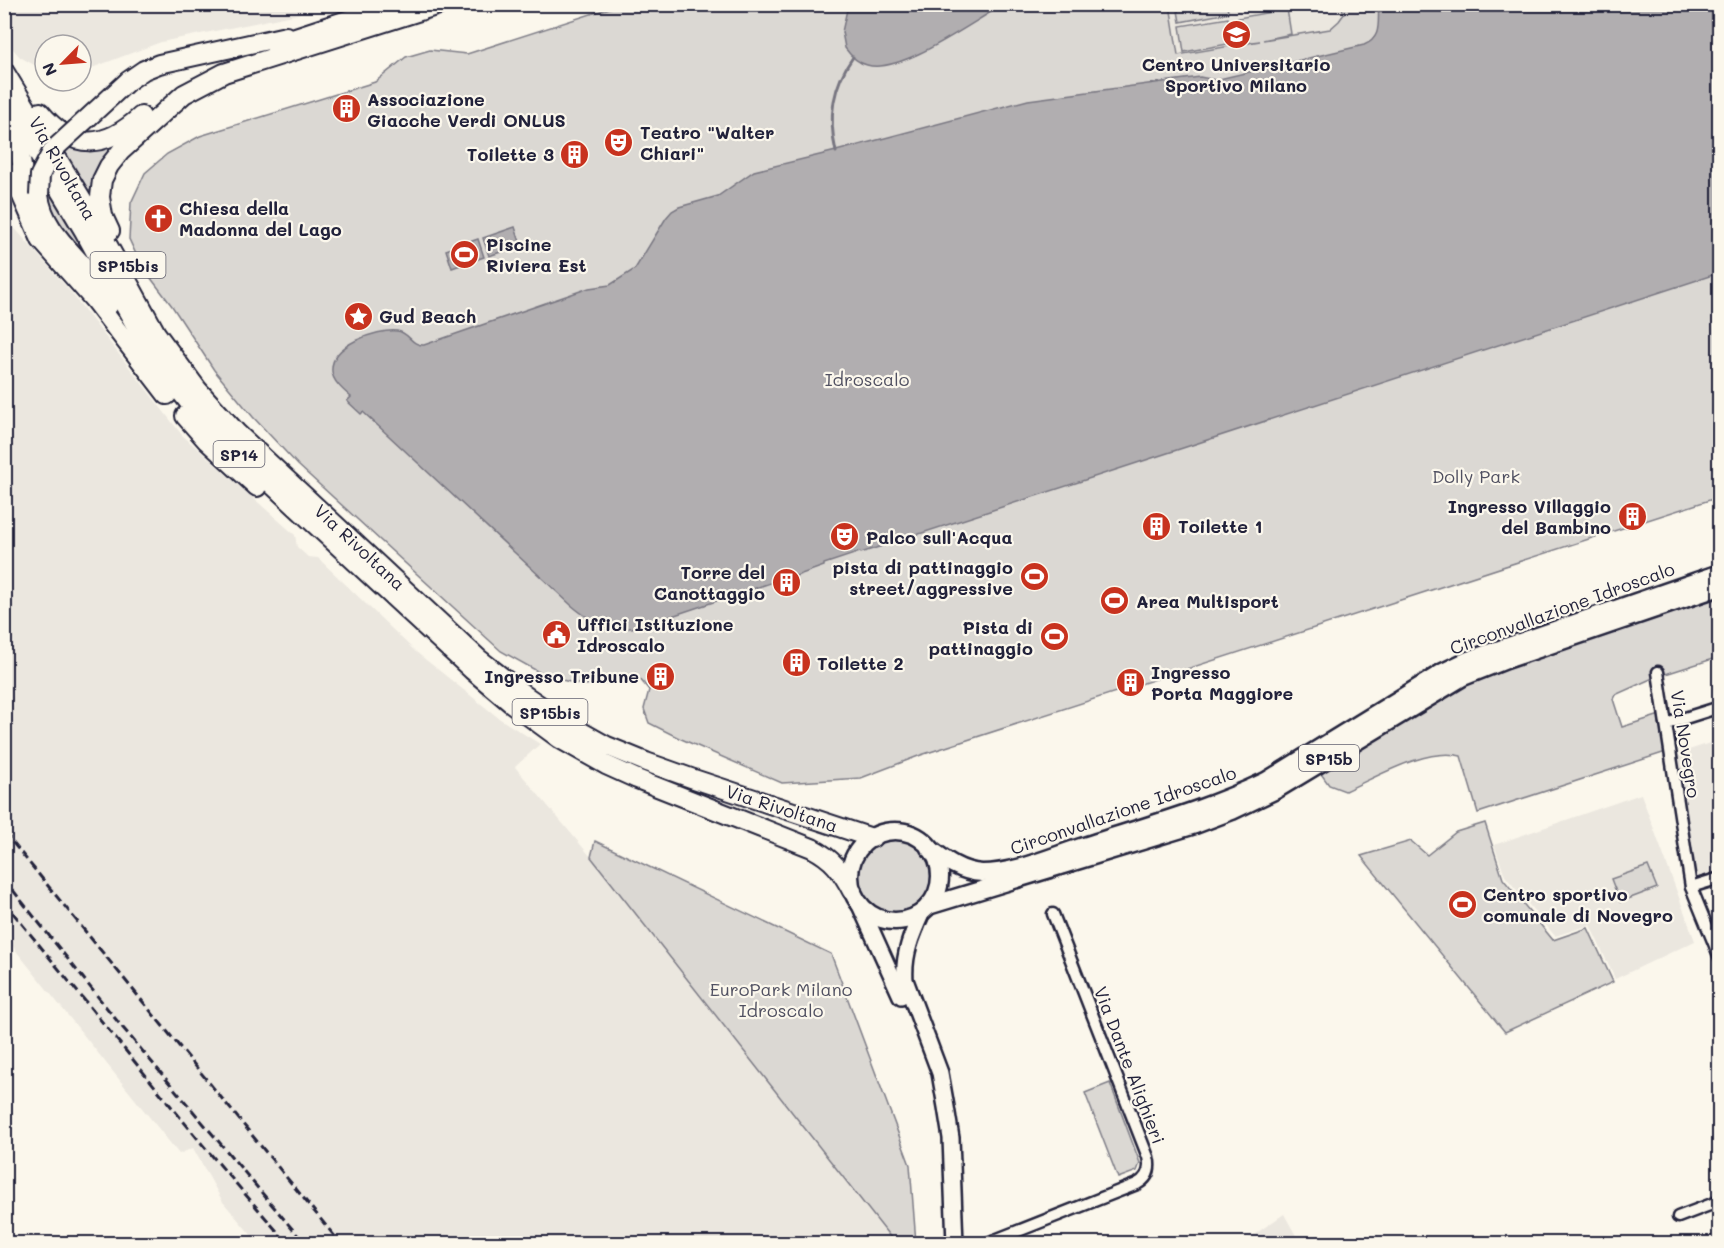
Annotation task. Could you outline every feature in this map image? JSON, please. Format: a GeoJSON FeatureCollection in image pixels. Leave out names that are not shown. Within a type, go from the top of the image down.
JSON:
{"type":"FeatureCollection","features":[{"type":"Feature","properties":{"kind":"highway","name":"SP15bis"},"geometry":{"type":"LineString","coordinates":[[4,58],[39,112],[54,128],[76,140],[95,141],[112,138],[124,132],[169,91],[196,73],[396,4]]}},
{"type":"Feature","properties":{"kind":"highway","name":"SP15bis"},"geometry":{"type":"LineString","coordinates":[[310,501],[266,450],[206,389],[170,340],[106,223],[100,204],[100,187],[109,166],[121,151],[177,99],[219,75],[441,4]]}},
{"type":"Feature","properties":{"kind":"highway","name":"SP15bis"},"geometry":{"type":"LineString","coordinates":[[299,36],[290,35],[263,40],[159,64],[144,70],[128,81],[53,150],[40,175],[41,208],[47,222],[95,282],[148,372],[207,441],[327,551],[438,646],[493,697],[534,725],[560,739]]}},
{"type":"Feature","properties":{"kind":"highway","name":"Via Rivoltana"},"geometry":{"type":"LineString","coordinates":[[4,71],[88,209],[166,348],[198,390],[223,419],[478,658],[516,689],[564,722],[607,746],[646,762],[872,838]]}},
{"type":"Feature","properties":{"kind":"highway","name":"Via Rivoltana"},"geometry":{"type":"LineString","coordinates":[[4,97],[84,231],[145,344],[185,399],[259,472],[472,670],[510,703],[560,739],[606,765],[637,779],[812,848],[829,858],[844,876],[856,897]]}},
{"type":"Feature","properties":{"kind":"highway"},"geometry":{"type":"LineString","coordinates":[[4,110],[10,118],[18,141],[28,211]]}},
{"type":"Feature","properties":{"kind":"highway"},"geometry":{"type":"LineString","coordinates":[[8,168],[41,240],[94,300],[148,372]]}},
{"type":"Feature","properties":{"kind":"main road","name":"Circonvallazione Idroscalo"},"geometry":{"type":"LineString","coordinates":[[929,848],[962,869],[973,872],[992,872],[1036,861],[1203,807],[1266,781],[1443,672],[1468,660],[1719,573]]}},
{"type":"Feature","properties":{"kind":"main road","name":"Circonvallazione Idroscalo"},"geometry":{"type":"LineString","coordinates":[[925,909],[1195,825],[1232,811],[1283,786],[1463,677],[1719,587]]}},
{"type":"Feature","properties":{"kind":"main road"},"geometry":{"type":"LineString","coordinates":[[872,838],[890,832],[903,832],[920,839],[929,848]]}},
{"type":"Feature","properties":{"kind":"main road","name":"Via Rivoltana"},"geometry":{"type":"LineString","coordinates":[[872,838],[860,848],[852,864],[850,879],[856,897],[872,915],[888,921],[906,920],[925,909],[937,892],[939,875],[936,859],[929,848]]}},
{"type":"Feature","properties":{"kind":"street","name":"Via Novegro"},"geometry":{"type":"LineString","coordinates":[[1658,672],[1691,888],[1719,958]]}},
{"type":"Feature","properties":{"kind":"street"},"geometry":{"type":"LineString","coordinates":[[1666,724],[1719,706]]}},
{"type":"Feature","properties":{"kind":"street"},"geometry":{"type":"LineString","coordinates":[[1691,888],[1719,878]]}},
{"type":"Feature","properties":{"kind":"street","name":"Via Rivoltana"},"geometry":{"type":"LineString","coordinates":[[856,897],[892,971],[946,1107]]}},
{"type":"Feature","properties":{"kind":"street","name":"Via Rivoltana"},"geometry":{"type":"LineString","coordinates":[[925,909],[908,947],[905,980],[940,1073],[951,1138],[954,1236],[961,1244]]}},
{"type":"Feature","properties":{"kind":"street","name":"Via Dante Alighieri"},"geometry":{"type":"LineString","coordinates":[[990,1242],[1137,1184],[1146,1178],[1150,1167],[1149,1157],[1053,914]]}},
{"type":"Feature","properties":{"kind":"street"},"geometry":{"type":"LineString","coordinates":[[1678,1217],[1719,1201]]}},
{"type":"Feature","properties":{"kind":"shaded area"},"geometry":{"type":"Polygon","coordinates":[[[5,4],[314,4],[298,14],[161,42],[93,68],[93,33],[33,33],[33,64],[20,57],[5,40],[5,4]]]}},
{"type":"Feature","properties":{"kind":"shaded area"},"geometry":{"type":"Polygon","coordinates":[[[848,4],[1003,5],[917,55],[881,66],[860,62],[845,48],[842,32],[848,4]]]}},
{"type":"Feature","properties":{"kind":"shaded area","name":"Centro Universitario Sportivo Milano"},"geometry":{"type":"Polygon","coordinates":[[[1170,5],[1341,5],[1344,13],[1330,29],[1178,56],[1170,5]]]}},
{"type":"Feature","properties":{"kind":"shaded area","name":"Idroscalo"},"geometry":{"type":"Polygon","coordinates":[[[1379,5],[1719,5],[1719,273],[860,552],[796,576],[645,625],[623,629],[597,623],[571,605],[363,412],[361,414],[347,401],[351,397],[334,378],[333,362],[338,354],[346,346],[367,336],[397,331],[416,343],[424,345],[589,288],[610,285],[635,269],[672,211],[718,196],[754,171],[1028,100],[1200,77],[1215,80],[1364,45],[1370,42],[1377,33],[1379,5]]]}},
{"type":"Feature","properties":{"kind":"shaded area"},"geometry":{"type":"Polygon","coordinates":[[[4,216],[69,290],[182,435],[295,535],[297,547],[308,557],[318,558],[416,652],[500,719],[540,744],[515,767],[591,857],[895,1243],[258,1243],[223,1202],[193,1148],[179,1154],[5,937],[4,216]]]}},
{"type":"Feature","properties":{"kind":"shaded area","name":"Piscine Riviera Est"},"geometry":{"type":"Polygon","coordinates":[[[515,227],[521,245],[489,256],[483,238],[515,227]]]}},
{"type":"Feature","properties":{"kind":"shaded area","name":"Piscine Riviera Est"},"geometry":{"type":"Polygon","coordinates":[[[478,239],[484,257],[452,268],[446,250],[478,239]]]}},
{"type":"Feature","properties":{"kind":"shaded area"},"geometry":{"type":"Polygon","coordinates":[[[1719,740],[1719,878],[1691,887],[1671,756],[1719,740]]]}},
{"type":"Feature","properties":{"kind":"shaded area"},"geometry":{"type":"Polygon","coordinates":[[[1641,794],[1695,941],[1615,979],[1590,925],[1555,936],[1505,876],[1494,845],[1641,794]]]}},
{"type":"Feature","properties":{"kind":"shaded area"},"geometry":{"type":"Polygon","coordinates":[[[1284,1214],[1300,1243],[1242,1243],[1284,1214]]]}},
{"type":"Feature","properties":{"kind":"green space","name":"Idroscalo"},"geometry":{"type":"Polygon","coordinates":[[[619,5],[1170,5],[1178,55],[1260,41],[1243,43],[1238,18],[1287,9],[1291,34],[1263,40],[1330,29],[1344,14],[1341,5],[1719,5],[1719,497],[921,755],[861,778],[782,783],[679,738],[649,723],[644,709],[649,690],[635,673],[613,683],[582,685],[546,676],[501,651],[298,465],[253,417],[214,370],[172,306],[141,265],[129,239],[131,203],[145,173],[167,154],[200,136],[375,82],[406,57],[430,50],[467,54],[619,5]]]}},
{"type":"Feature","properties":{"kind":"green space"},"geometry":{"type":"Polygon","coordinates":[[[1177,5],[1227,5],[1228,13],[1180,22],[1177,5]]]}},
{"type":"Feature","properties":{"kind":"green space"},"geometry":{"type":"Polygon","coordinates":[[[1228,18],[1233,43],[1184,52],[1180,26],[1228,18]]]}},
{"type":"Feature","properties":{"kind":"green space"},"geometry":{"type":"Polygon","coordinates":[[[124,136],[96,207],[61,153],[65,147],[124,136]]]}},
{"type":"Feature","properties":{"kind":"green space"},"geometry":{"type":"Polygon","coordinates":[[[46,181],[101,280],[48,211],[46,181]]]}},
{"type":"Feature","properties":{"kind":"green space"},"geometry":{"type":"Polygon","coordinates":[[[1719,595],[1719,657],[1653,678],[1615,695],[1613,699],[1622,727],[1660,715],[1666,752],[1478,813],[1461,756],[1447,754],[1417,759],[1345,791],[1329,785],[1319,771],[1446,694],[1488,675],[1719,595]]]}},
{"type":"Feature","properties":{"kind":"green space","name":"Centro sportivo comunale di Novegro"},"geometry":{"type":"Polygon","coordinates":[[[1485,823],[1503,879],[1553,940],[1588,928],[1613,982],[1505,1032],[1361,856],[1411,841],[1427,855],[1456,832],[1485,823]]]}},
{"type":"Feature","properties":{"kind":"green space"},"geometry":{"type":"Polygon","coordinates":[[[888,838],[902,838],[916,844],[927,855],[933,869],[930,891],[922,903],[902,914],[888,914],[874,908],[863,897],[857,883],[857,869],[863,855],[874,844],[888,838]]]}},
{"type":"Feature","properties":{"kind":"green space","name":"EuroPark Milano Idroscalo"},"geometry":{"type":"Polygon","coordinates":[[[595,841],[831,954],[910,1165],[916,1243],[895,1243],[591,857],[595,841]]]}},
{"type":"Feature","properties":{"kind":"green space"},"geometry":{"type":"Polygon","coordinates":[[[1648,866],[1657,888],[1620,902],[1611,879],[1648,866]]]}},
{"type":"Feature","properties":{"kind":"green space"},"geometry":{"type":"Polygon","coordinates":[[[1110,1083],[1140,1163],[1137,1171],[1118,1178],[1085,1093],[1110,1083]]]}},
{"type":"Feature","properties":{"kind":"waterway"},"geometry":{"type":"LineString","coordinates":[[836,152],[832,127],[834,102],[841,79],[853,57]]}},
{"type":"Feature","properties":{"kind":"railway"},"geometry":{"type":"LineString","coordinates":[[4,832],[341,1244]]}},
{"type":"Feature","properties":{"kind":"railway"},"geometry":{"type":"LineString","coordinates":[[4,879],[118,1022],[305,1244]]}},
{"type":"Feature","properties":{"kind":"railway"},"geometry":{"type":"LineString","coordinates":[[4,902],[202,1144],[288,1244]]}},
{"type":"Feature","properties":{"kind":"place","name":"Centro Universitario Sportivo Milano"},"geometry":{"type":"Point","coordinates":[1236,35]}},
{"type":"Feature","properties":{"kind":"place","name":"Associazione Giacche Verdi ONLUS"},"geometry":{"type":"Point","coordinates":[346,109]}},
{"type":"Feature","properties":{"kind":"place","name":"Teatro \"Walter Chiari\""},"geometry":{"type":"Point","coordinates":[619,142]}},
{"type":"Feature","properties":{"kind":"place","name":"Toilette 3"},"geometry":{"type":"Point","coordinates":[575,154]}},
{"type":"Feature","properties":{"kind":"place","name":"Chiesa della Madonna del Lago"},"geometry":{"type":"Point","coordinates":[158,218]}},
{"type":"Feature","properties":{"kind":"place","name":"Piscine Riviera Est"},"geometry":{"type":"Point","coordinates":[465,254]}},
{"type":"Feature","properties":{"kind":"place","name":"Gud Beach"},"geometry":{"type":"Point","coordinates":[358,316]}},
{"type":"Feature","properties":{"kind":"place","name":"Ingresso Villaggio del Bambino"},"geometry":{"type":"Point","coordinates":[1632,516]}},
{"type":"Feature","properties":{"kind":"place","name":"Toilette 1"},"geometry":{"type":"Point","coordinates":[1157,526]}},
{"type":"Feature","properties":{"kind":"place","name":"Palco sull'Acqua"},"geometry":{"type":"Point","coordinates":[845,537]}},
{"type":"Feature","properties":{"kind":"place","name":"pista di pattinaggio street/aggressive"},"geometry":{"type":"Point","coordinates":[1034,577]}},
{"type":"Feature","properties":{"kind":"place","name":"Torre del Canottaggio"},"geometry":{"type":"Point","coordinates":[786,582]}},
{"type":"Feature","properties":{"kind":"place","name":"Area Multisport"},"geometry":{"type":"Point","coordinates":[1115,601]}},
{"type":"Feature","properties":{"kind":"place","name":"Uffici Istituzione Idroscalo"},"geometry":{"type":"Point","coordinates":[556,634]}},
{"type":"Feature","properties":{"kind":"place","name":"Pista di pattinaggio"},"geometry":{"type":"Point","coordinates":[1054,637]}},
{"type":"Feature","properties":{"kind":"place","name":"Toilette 2"},"geometry":{"type":"Point","coordinates":[796,663]}},
{"type":"Feature","properties":{"kind":"place","name":"Ingresso Tribune"},"geometry":{"type":"Point","coordinates":[660,676]}},
{"type":"Feature","properties":{"kind":"place","name":"Ingresso Porta Maggiore"},"geometry":{"type":"Point","coordinates":[1130,682]}},
{"type":"Feature","properties":{"kind":"place","name":"Centro sportivo comunale di Novegro"},"geometry":{"type":"Point","coordinates":[1462,904]}},
{"type":"Feature","properties":{"kind":"park label","name":"Dolly Park"},"geometry":{"type":"Point","coordinates":[1476,476]}}]}
